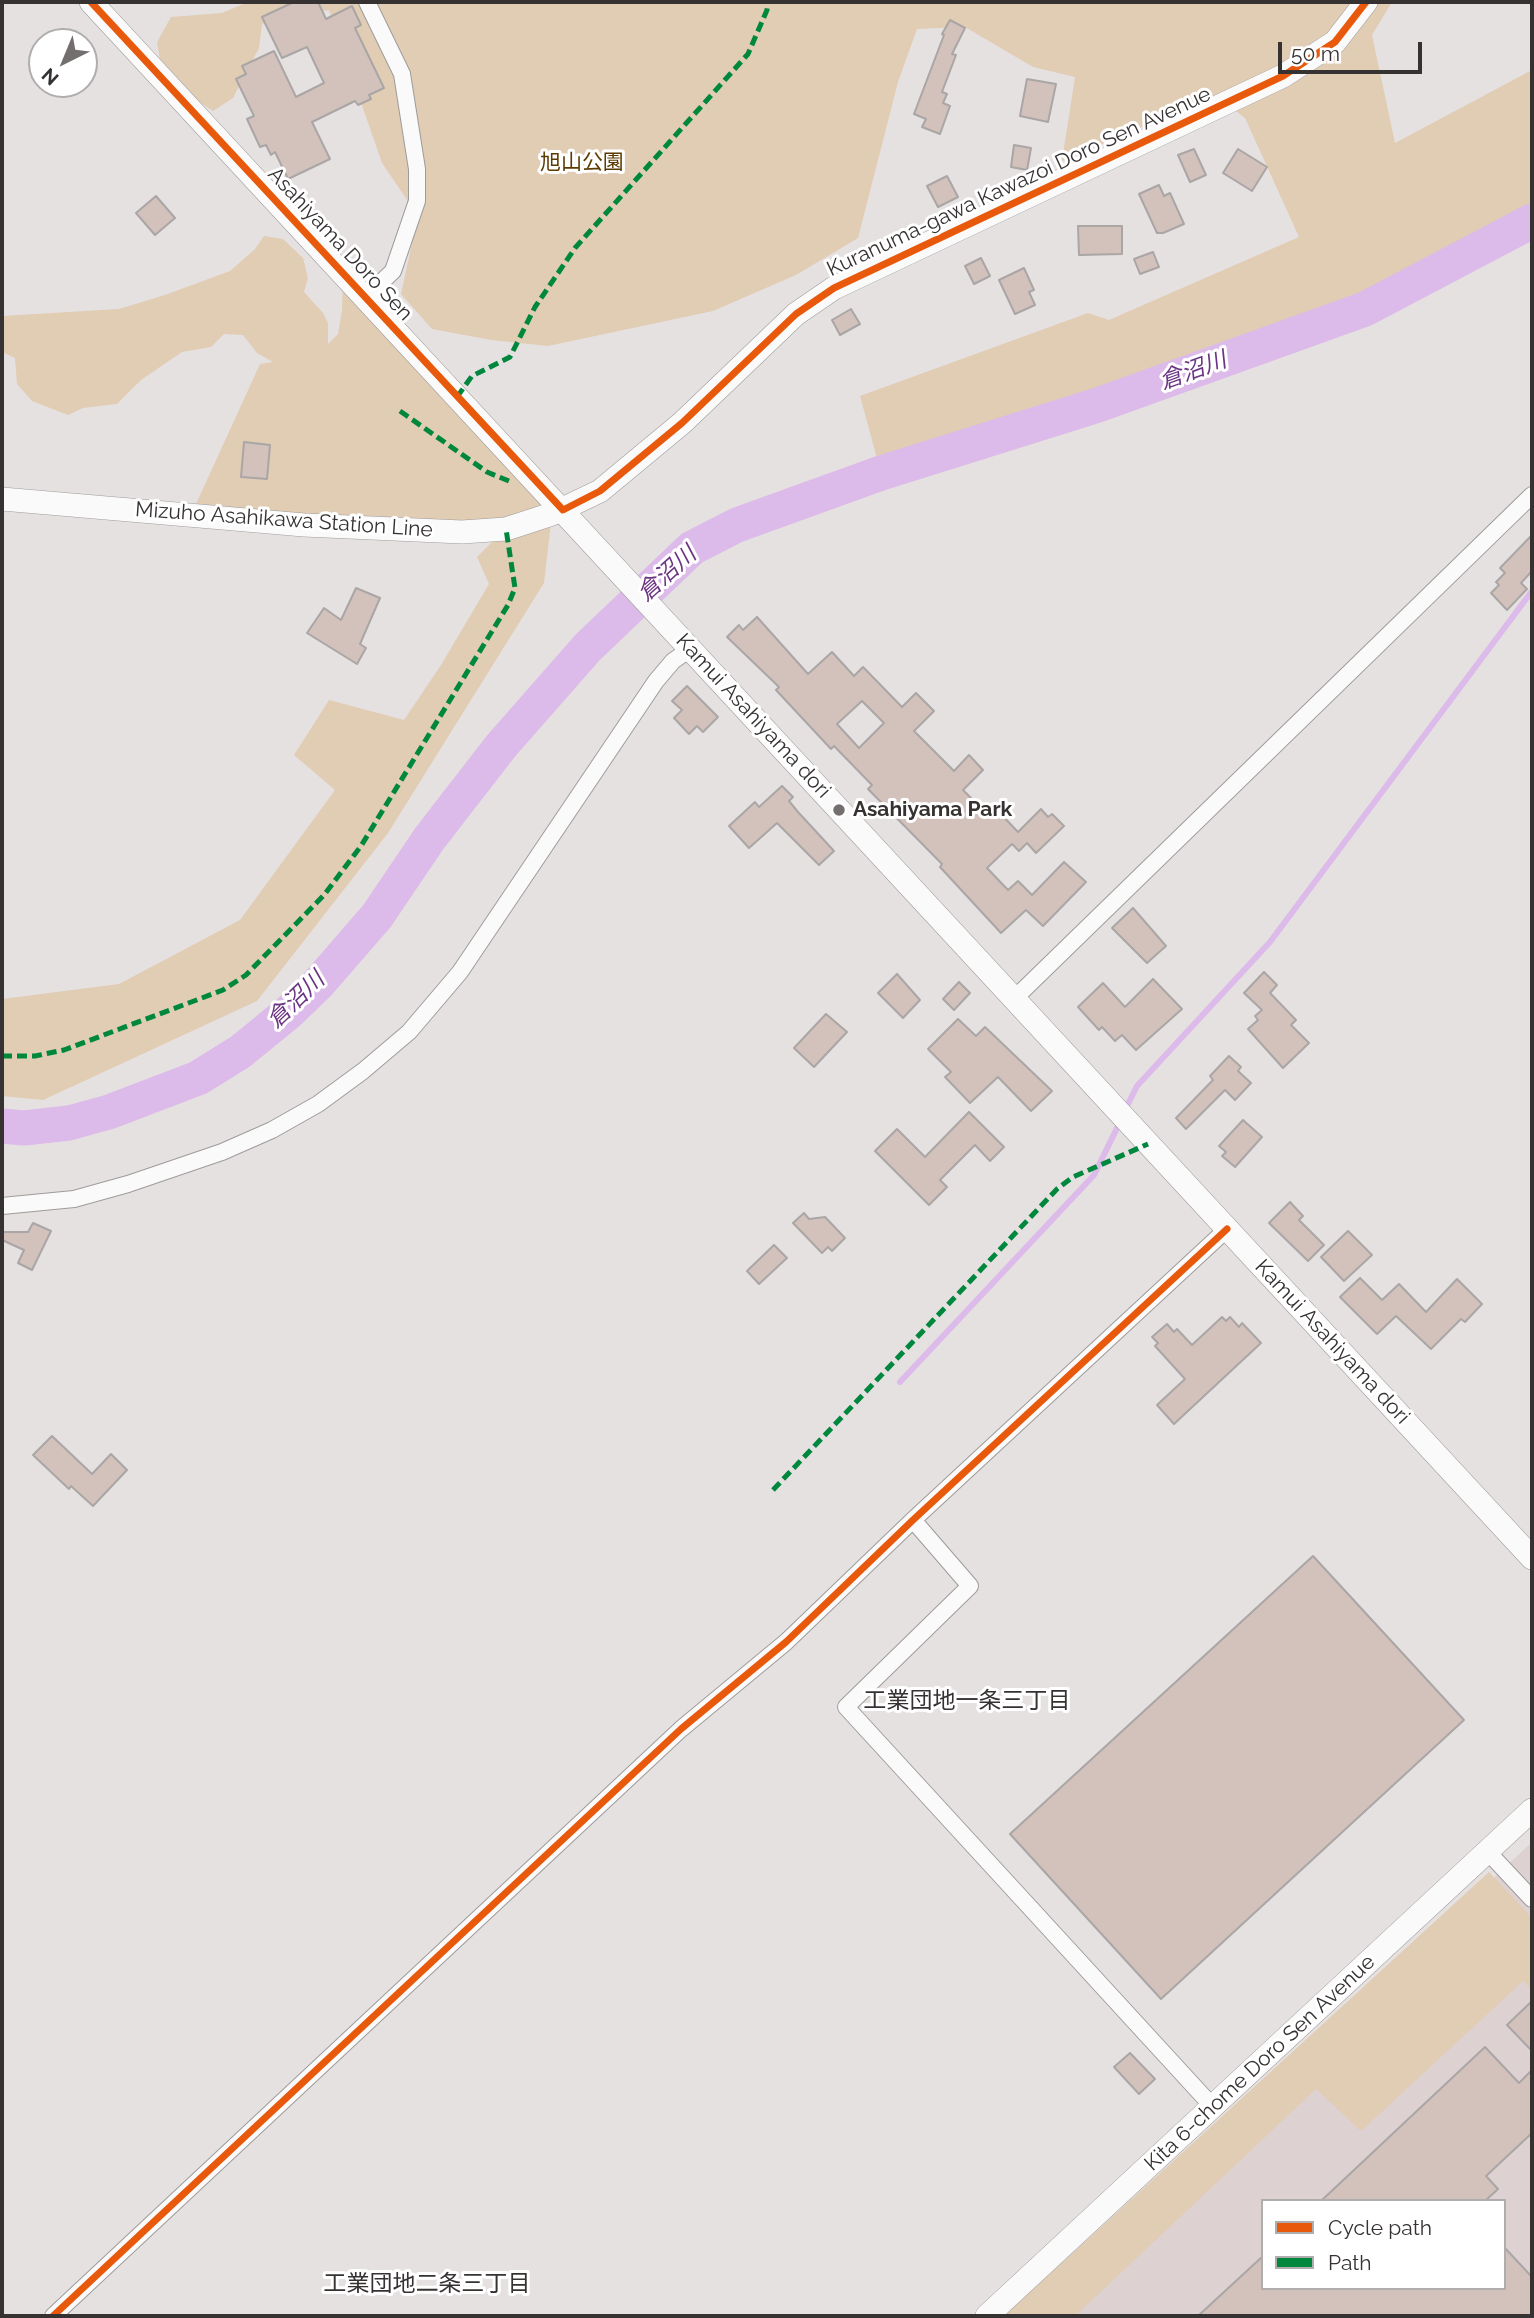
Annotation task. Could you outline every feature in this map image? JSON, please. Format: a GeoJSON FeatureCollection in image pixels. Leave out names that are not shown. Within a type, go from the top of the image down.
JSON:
{"type":"FeatureCollection","features":[{"type":"Feature","properties":{"kind":"street","name":"Asahiyama Doro Sen"},"geometry":{"type":"LineString","coordinates":[[91,2],[563,510]]}},
{"type":"Feature","properties":{"kind":"street"},"geometry":{"type":"LineString","coordinates":[[365,298],[393,271],[417,201],[417,169],[402,75],[367,2]]}},
{"type":"Feature","properties":{"kind":"street","name":"Kuranuma-gawa Kawazoi Doro Sen Avenue"},"geometry":{"type":"LineString","coordinates":[[563,510],[600,491],[682,423],[796,314],[834,288],[1283,76],[1335,42],[1366,2]]}},
{"type":"Feature","properties":{"kind":"street"},"geometry":{"type":"LineString","coordinates":[[1014,999],[1532,495]]}},
{"type":"Feature","properties":{"kind":"street","name":"Mizuho Asahikawa Station Line"},"geometry":{"type":"LineString","coordinates":[[2,499],[304,524],[461,532],[506,529],[563,510]]}},
{"type":"Feature","properties":{"kind":"street","name":"Kamui Asahiyama dori"},"geometry":{"type":"LineString","coordinates":[[563,510],[1532,1558]]}},
{"type":"Feature","properties":{"kind":"street"},"geometry":{"type":"LineString","coordinates":[[2,1206],[74,1199],[222,1152],[272,1130],[318,1104],[363,1071],[409,1032],[460,972],[656,681],[673,661],[690,649]]}},
{"type":"Feature","properties":{"kind":"street"},"geometry":{"type":"LineString","coordinates":[[53,2316],[681,1729],[786,1642],[913,1520],[1227,1229]]}},
{"type":"Feature","properties":{"kind":"street"},"geometry":{"type":"LineString","coordinates":[[913,1520],[970,1586],[846,1707],[1213,2107]]}},
{"type":"Feature","properties":{"kind":"street","name":"Kita 6-chome Doro Sen Avenue"},"geometry":{"type":"LineString","coordinates":[[987,2316],[1532,1810]]}},
{"type":"Feature","properties":{"kind":"street"},"geometry":{"type":"LineString","coordinates":[[1488,1852],[1532,1899]]}},
{"type":"Feature","properties":{"kind":"shaded area"},"geometry":{"type":"Polygon","coordinates":[[[1532,1842],[1532,2316],[1026,2316],[1532,1842]]]}},
{"type":"Feature","properties":{"kind":"green space","name":"旭山公園"},"geometry":{"type":"Polygon","coordinates":[[[248,2],[1392,2],[1372,35],[1395,143],[1532,70],[1532,221],[1365,309],[1098,405],[881,473],[860,396],[1088,313],[1109,320],[1299,237],[1245,118],[1216,96],[1062,161],[1075,77],[1033,67],[965,27],[917,29],[898,82],[858,238],[796,275],[713,311],[548,346],[491,340],[432,329],[401,294],[418,216],[382,163],[329,10],[262,24],[259,48],[233,98],[213,111],[190,96],[160,60],[157,42],[171,17],[222,13],[248,2]]]}},
{"type":"Feature","properties":{"kind":"green space"},"geometry":{"type":"Polygon","coordinates":[[[264,236],[283,239],[303,258],[308,278],[304,292],[323,313],[328,323],[328,344],[338,334],[343,274],[552,514],[544,583],[388,833],[257,1001],[43,1100],[2,1096],[2,999],[119,984],[240,920],[335,790],[294,755],[329,700],[404,720],[441,665],[489,584],[477,557],[505,529],[191,515],[260,364],[273,362],[257,353],[243,335],[224,334],[211,347],[182,352],[141,380],[117,404],[83,408],[68,415],[32,401],[17,384],[15,358],[2,352],[2,316],[119,309],[165,295],[230,271],[255,249],[264,236]]]}},
{"type":"Feature","properties":{"kind":"green space"},"geometry":{"type":"Polygon","coordinates":[[[1489,1872],[1532,1918],[1532,1990],[1523,1981],[1361,2131],[1316,2089],[1075,2316],[1004,2316],[1489,1872]]]}},
{"type":"Feature","properties":{"kind":"building"},"geometry":{"type":"Polygon","coordinates":[[[294,2],[318,2],[326,19],[352,6],[361,25],[355,28],[384,88],[369,95],[371,99],[358,105],[355,101],[312,122],[330,159],[288,179],[275,152],[271,155],[266,145],[260,147],[247,119],[254,116],[236,79],[246,74],[242,66],[274,51],[296,97],[324,83],[307,47],[282,58],[262,17],[294,2]]]}},
{"type":"Feature","properties":{"kind":"building"},"geometry":{"type":"Polygon","coordinates":[[[950,20],[965,28],[952,54],[956,55],[942,92],[947,94],[943,103],[950,106],[940,134],[922,127],[926,119],[914,114],[944,35],[942,34],[950,20]]]}},
{"type":"Feature","properties":{"kind":"building"},"geometry":{"type":"Polygon","coordinates":[[[1027,79],[1056,84],[1048,122],[1020,116],[1027,79]]]}},
{"type":"Feature","properties":{"kind":"building"},"geometry":{"type":"Polygon","coordinates":[[[1014,145],[1031,148],[1027,170],[1011,167],[1014,145]]]}},
{"type":"Feature","properties":{"kind":"building"},"geometry":{"type":"Polygon","coordinates":[[[1194,149],[1206,175],[1190,182],[1178,155],[1194,149]]]}},
{"type":"Feature","properties":{"kind":"building"},"geometry":{"type":"Polygon","coordinates":[[[1238,149],[1267,167],[1252,191],[1223,173],[1238,149]]]}},
{"type":"Feature","properties":{"kind":"building"},"geometry":{"type":"Polygon","coordinates":[[[947,176],[958,197],[938,207],[927,186],[947,176]]]}},
{"type":"Feature","properties":{"kind":"building"},"geometry":{"type":"Polygon","coordinates":[[[1159,185],[1164,196],[1170,193],[1184,224],[1163,233],[1157,233],[1139,194],[1159,185]]]}},
{"type":"Feature","properties":{"kind":"building"},"geometry":{"type":"Polygon","coordinates":[[[156,196],[175,218],[155,235],[136,213],[156,196]]]}},
{"type":"Feature","properties":{"kind":"building"},"geometry":{"type":"Polygon","coordinates":[[[1078,226],[1122,226],[1122,254],[1079,255],[1078,226]]]}},
{"type":"Feature","properties":{"kind":"building"},"geometry":{"type":"Polygon","coordinates":[[[1153,252],[1159,267],[1140,274],[1134,259],[1153,252]]]}},
{"type":"Feature","properties":{"kind":"building"},"geometry":{"type":"Polygon","coordinates":[[[981,258],[990,276],[974,284],[965,266],[981,258]]]}},
{"type":"Feature","properties":{"kind":"building"},"geometry":{"type":"Polygon","coordinates":[[[1024,268],[1034,290],[1029,292],[1035,305],[1015,314],[999,280],[1024,268]]]}},
{"type":"Feature","properties":{"kind":"building"},"geometry":{"type":"Polygon","coordinates":[[[851,309],[860,324],[840,335],[832,320],[851,309]]]}},
{"type":"Feature","properties":{"kind":"building"},"geometry":{"type":"Polygon","coordinates":[[[244,442],[270,445],[267,479],[241,477],[244,442]]]}},
{"type":"Feature","properties":{"kind":"building"},"geometry":{"type":"Polygon","coordinates":[[[1532,535],[1532,571],[1521,583],[1527,589],[1507,610],[1491,593],[1499,585],[1496,582],[1505,573],[1500,568],[1532,535]]]}},
{"type":"Feature","properties":{"kind":"building"},"geometry":{"type":"Polygon","coordinates":[[[356,588],[380,598],[360,644],[366,648],[357,664],[307,633],[324,608],[341,620],[356,588]]]}},
{"type":"Feature","properties":{"kind":"building"},"geometry":{"type":"Polygon","coordinates":[[[757,617],[808,674],[832,652],[854,676],[863,667],[902,707],[916,693],[934,711],[914,731],[954,771],[969,755],[983,770],[963,790],[991,818],[998,811],[1018,832],[1041,809],[1048,817],[1052,814],[1064,826],[1036,853],[1027,843],[1019,851],[1012,844],[987,868],[1008,890],[1018,881],[1032,895],[1064,862],[1086,882],[1043,926],[1026,910],[1001,933],[940,867],[942,864],[868,789],[872,785],[834,746],[831,749],[776,690],[779,687],[727,637],[739,625],[743,630],[757,617]],[[862,701],[837,724],[859,748],[884,723],[862,701]]]}},
{"type":"Feature","properties":{"kind":"building"},"geometry":{"type":"Polygon","coordinates":[[[687,686],[718,717],[703,732],[697,726],[689,734],[674,718],[682,710],[672,701],[687,686]]]}},
{"type":"Feature","properties":{"kind":"building"},"geometry":{"type":"Polygon","coordinates":[[[782,786],[793,797],[789,801],[834,851],[819,865],[777,823],[749,848],[729,826],[755,802],[759,807],[782,786]]]}},
{"type":"Feature","properties":{"kind":"building"},"geometry":{"type":"Polygon","coordinates":[[[1133,908],[1166,946],[1147,963],[1112,928],[1133,908]]]}},
{"type":"Feature","properties":{"kind":"building"},"geometry":{"type":"Polygon","coordinates":[[[1264,972],[1277,985],[1270,993],[1296,1020],[1291,1025],[1309,1043],[1283,1068],[1248,1029],[1258,1020],[1255,1016],[1262,1010],[1244,993],[1264,972]]]}},
{"type":"Feature","properties":{"kind":"building"},"geometry":{"type":"Polygon","coordinates":[[[897,974],[920,1000],[903,1018],[878,993],[897,974]]]}},
{"type":"Feature","properties":{"kind":"building"},"geometry":{"type":"Polygon","coordinates":[[[1153,979],[1182,1009],[1136,1050],[1122,1035],[1115,1041],[1102,1027],[1099,1030],[1078,1007],[1103,983],[1125,1007],[1153,979]]]}},
{"type":"Feature","properties":{"kind":"building"},"geometry":{"type":"Polygon","coordinates":[[[959,982],[970,993],[954,1010],[943,999],[959,982]]]}},
{"type":"Feature","properties":{"kind":"building"},"geometry":{"type":"Polygon","coordinates":[[[826,1014],[847,1032],[814,1067],[794,1048],[826,1014]]]}},
{"type":"Feature","properties":{"kind":"building"},"geometry":{"type":"Polygon","coordinates":[[[958,1019],[976,1036],[985,1027],[1052,1091],[1031,1111],[998,1077],[970,1103],[945,1077],[951,1072],[928,1049],[958,1019]]]}},
{"type":"Feature","properties":{"kind":"building"},"geometry":{"type":"Polygon","coordinates":[[[1229,1056],[1241,1067],[1238,1071],[1251,1083],[1235,1100],[1225,1090],[1186,1129],[1176,1118],[1213,1080],[1210,1076],[1229,1056]]]}},
{"type":"Feature","properties":{"kind":"building"},"geometry":{"type":"Polygon","coordinates":[[[969,1112],[1004,1147],[990,1161],[975,1145],[940,1180],[947,1187],[929,1205],[875,1151],[897,1129],[925,1157],[969,1112]]]}},
{"type":"Feature","properties":{"kind":"building"},"geometry":{"type":"Polygon","coordinates":[[[1243,1120],[1262,1137],[1235,1167],[1222,1156],[1226,1152],[1219,1146],[1243,1120]]]}},
{"type":"Feature","properties":{"kind":"building"},"geometry":{"type":"Polygon","coordinates":[[[1290,1202],[1303,1216],[1299,1220],[1324,1245],[1308,1261],[1269,1223],[1290,1202]]]}},
{"type":"Feature","properties":{"kind":"building"},"geometry":{"type":"Polygon","coordinates":[[[804,1213],[809,1219],[825,1217],[845,1238],[832,1251],[828,1247],[822,1253],[793,1223],[804,1213]]]}},
{"type":"Feature","properties":{"kind":"building"},"geometry":{"type":"Polygon","coordinates":[[[33,1223],[51,1231],[32,1270],[18,1263],[24,1250],[2,1240],[2,1232],[28,1232],[33,1223]]]}},
{"type":"Feature","properties":{"kind":"building"},"geometry":{"type":"Polygon","coordinates":[[[1348,1231],[1372,1255],[1344,1281],[1321,1257],[1348,1231]]]}},
{"type":"Feature","properties":{"kind":"building"},"geometry":{"type":"Polygon","coordinates":[[[774,1245],[787,1258],[759,1284],[747,1271],[774,1245]]]}},
{"type":"Feature","properties":{"kind":"building"},"geometry":{"type":"Polygon","coordinates":[[[1360,1278],[1382,1300],[1399,1284],[1426,1312],[1457,1279],[1482,1304],[1465,1322],[1461,1319],[1431,1349],[1396,1316],[1377,1334],[1340,1297],[1360,1278]]]}},
{"type":"Feature","properties":{"kind":"building"},"geometry":{"type":"Polygon","coordinates":[[[1222,1317],[1226,1321],[1230,1317],[1239,1327],[1242,1323],[1261,1343],[1174,1424],[1157,1405],[1185,1379],[1155,1346],[1158,1343],[1152,1337],[1167,1324],[1174,1332],[1177,1329],[1192,1345],[1222,1317]]]}},
{"type":"Feature","properties":{"kind":"building"},"geometry":{"type":"Polygon","coordinates":[[[52,1436],[92,1474],[111,1454],[127,1470],[93,1506],[71,1486],[69,1489],[33,1455],[52,1436]]]}},
{"type":"Feature","properties":{"kind":"building"},"geometry":{"type":"Polygon","coordinates":[[[1313,1556],[1464,1720],[1161,1999],[1010,1834],[1313,1556]]]}},
{"type":"Feature","properties":{"kind":"building"},"geometry":{"type":"Polygon","coordinates":[[[1532,2001],[1532,2051],[1507,2025],[1532,2001]]]}},
{"type":"Feature","properties":{"kind":"building"},"geometry":{"type":"Polygon","coordinates":[[[1485,2047],[1519,2083],[1532,2070],[1532,2133],[1486,2176],[1498,2189],[1487,2199],[1323,2199],[1485,2047]]]}},
{"type":"Feature","properties":{"kind":"building"},"geometry":{"type":"Polygon","coordinates":[[[1130,2053],[1155,2079],[1139,2094],[1114,2067],[1130,2053]]]}},
{"type":"Feature","properties":{"kind":"building"},"geometry":{"type":"Polygon","coordinates":[[[1506,2249],[1532,2277],[1532,2316],[1198,2316],[1261,2258],[1261,2290],[1506,2290],[1506,2249]]]}},
{"type":"Feature","properties":{"kind":"waterway","name":"倉沼川"},"geometry":{"type":"LineString","coordinates":[[2,1126],[24,1128],[69,1123],[109,1112],[198,1078],[240,1052],[289,1012],[318,984],[377,916],[429,839],[501,746],[588,647],[692,548],[737,525],[881,473],[1098,405],[1365,309],[1532,221]]}},
{"type":"Feature","properties":{"kind":"waterway"},"geometry":{"type":"LineString","coordinates":[[1124,1112],[1137,1086],[1270,942],[1532,591]]}},
{"type":"Feature","properties":{"kind":"waterway"},"geometry":{"type":"LineString","coordinates":[[900,1382],[1094,1175],[1120,1122]]}},
{"type":"Feature","properties":{"kind":"marked path"},"geometry":{"type":"LineString","coordinates":[[457,397],[472,376],[510,357],[535,307],[575,248],[748,54],[768,2]]}},
{"type":"Feature","properties":{"kind":"marked path"},"geometry":{"type":"LineString","coordinates":[[400,411],[487,472],[509,481]]}},
{"type":"Feature","properties":{"kind":"marked path"},"geometry":{"type":"LineString","coordinates":[[2,1056],[35,1056],[64,1050],[223,990],[246,975],[324,895],[361,846],[508,605],[515,588],[506,529]]}},
{"type":"Feature","properties":{"kind":"marked path"},"geometry":{"type":"LineString","coordinates":[[773,1490],[1057,1189],[1073,1177],[1148,1144]]}},
{"type":"Feature","properties":{"kind":"cycle path"},"geometry":{"type":"LineString","coordinates":[[91,2],[563,510],[600,491],[682,423],[796,314],[834,288],[1283,76],[1335,42],[1366,2]]}},
{"type":"Feature","properties":{"kind":"cycle path"},"geometry":{"type":"LineString","coordinates":[[53,2316],[681,1729],[786,1642],[913,1520],[1227,1229]]}},
{"type":"Feature","properties":{"kind":"place","name":"Asahiyama Park"},"geometry":{"type":"Point","coordinates":[839,810]}},
{"type":"Feature","properties":{"kind":"district","name":"工業団地一条三丁目"},"geometry":{"type":"Point","coordinates":[967,1701]}},
{"type":"Feature","properties":{"kind":"district","name":"工業団地二条三丁目"},"geometry":{"type":"Point","coordinates":[427,2284]}}]}
